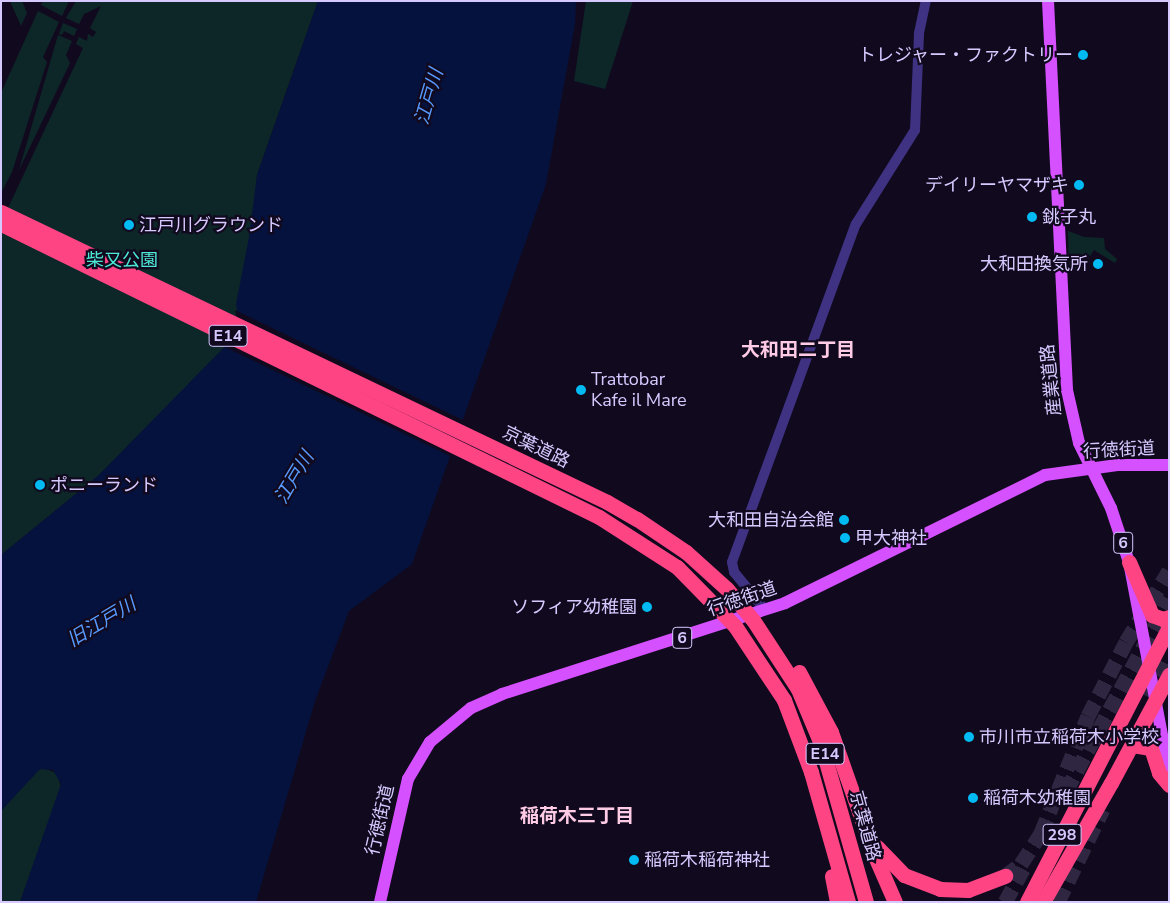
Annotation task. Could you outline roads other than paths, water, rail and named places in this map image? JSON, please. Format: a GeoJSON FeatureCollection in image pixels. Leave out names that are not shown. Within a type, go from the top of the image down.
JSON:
{"type":"FeatureCollection","features":[{"type":"Feature","properties":{"kind":"highway","name":"E14"},"geometry":{"type":"LineString","coordinates":[[1,203],[116,258],[212,320]]}},
{"type":"Feature","properties":{"kind":"highway","name":"京葉道路"},"geometry":{"type":"LineString","coordinates":[[1,212],[212,320],[496,458],[655,550],[696,584],[731,621],[772,679],[794,722],[848,902]]}},
{"type":"Feature","properties":{"kind":"highway","name":"京葉道路"},"geometry":{"type":"LineString","coordinates":[[1,224],[212,320]]}},
{"type":"Feature","properties":{"kind":"highway","name":"E14"},"geometry":{"type":"LineString","coordinates":[[1,234],[212,320]]}},
{"type":"Feature","properties":{"kind":"highway","name":"京葉道路"},"geometry":{"type":"LineString","coordinates":[[496,458],[607,502],[657,531],[707,570],[753,620],[798,689],[818,735],[866,902]]}},
{"type":"Feature","properties":{"kind":"highway"},"geometry":{"type":"LineString","coordinates":[[1129,562],[1152,615],[1163,619],[1169,617]]}},
{"type":"Feature","properties":{"kind":"highway"},"geometry":{"type":"LineString","coordinates":[[753,620],[796,668],[818,704],[894,902]]}},
{"type":"Feature","properties":{"kind":"highway","name":"298"},"geometry":{"type":"LineString","coordinates":[[1027,902],[1169,627]]}},
{"type":"Feature","properties":{"kind":"highway","name":"298"},"geometry":{"type":"LineString","coordinates":[[1043,902],[1132,745],[1169,675]]}},
{"type":"Feature","properties":{"kind":"highway"},"geometry":{"type":"LineString","coordinates":[[794,722],[837,902]]}},
{"type":"Feature","properties":{"kind":"highway"},"geometry":{"type":"LineString","coordinates":[[1132,745],[1150,748],[1159,773],[1169,785]]}},
{"type":"Feature","properties":{"kind":"highway"},"geometry":{"type":"LineString","coordinates":[[864,824],[894,868],[926,886],[968,890],[1005,876]]}},
{"type":"Feature","properties":{"kind":"main road","name":"産業道路"},"geometry":{"type":"LineString","coordinates":[[1048,1],[1067,390],[1071,417],[1090,468],[1111,508],[1129,562],[1169,771]]}},
{"type":"Feature","properties":{"kind":"main road","name":"行徳街道"},"geometry":{"type":"LineString","coordinates":[[380,902],[408,779],[430,742],[458,716],[502,694],[766,610],[812,591],[1041,477],[1090,468],[1169,465]]}},
{"type":"Feature","properties":{"kind":"street"},"geometry":{"type":"LineString","coordinates":[[766,610],[734,572],[732,562],[856,224],[915,130],[919,33],[926,1]]}},
{"type":"Feature","properties":{"kind":"water"},"geometry":{"type":"Polygon","coordinates":[[[318,1],[576,1],[575,24],[546,184],[412,564],[349,611],[315,701],[256,902],[20,902],[61,784],[53,770],[40,769],[1,811],[1,555],[99,475],[241,330],[236,304],[249,237],[257,175],[318,1]]]}},
{"type":"Feature","properties":{"kind":"tunnel"},"geometry":{"type":"LineString","coordinates":[[1005,876],[1021,864],[1041,833],[1088,716],[1126,642],[1169,571]]}},
{"type":"Feature","properties":{"kind":"tunnel"},"geometry":{"type":"LineString","coordinates":[[1066,791],[1169,599]]}},
{"type":"Feature","properties":{"kind":"tunnel"},"geometry":{"type":"LineString","coordinates":[[1149,697],[1169,659]]}},
{"type":"Feature","properties":{"kind":"tunnel"},"geometry":{"type":"LineString","coordinates":[[1058,902],[1103,809]]}},
{"type":"Feature","properties":{"kind":"tunnel"},"geometry":{"type":"LineString","coordinates":[[1005,902],[1026,864]]}},
{"type":"Feature","properties":{"kind":"place","name":"トレジャー・ファクトリー"},"geometry":{"type":"Point","coordinates":[1083,55]}},
{"type":"Feature","properties":{"kind":"place","name":"デイリーヤマザキ"},"geometry":{"type":"Point","coordinates":[1079,185]}},
{"type":"Feature","properties":{"kind":"place","name":"銚子丸"},"geometry":{"type":"Point","coordinates":[1032,217]}},
{"type":"Feature","properties":{"kind":"place","name":"江戸川グラウンド"},"geometry":{"type":"Point","coordinates":[129,225]}},
{"type":"Feature","properties":{"kind":"place","name":"大和田換気所"},"geometry":{"type":"Point","coordinates":[1098,264]}},
{"type":"Feature","properties":{"kind":"place","name":"Trattobar Kafe il Mare"},"geometry":{"type":"Point","coordinates":[581,390]}},
{"type":"Feature","properties":{"kind":"place","name":"ポニーランド"},"geometry":{"type":"Point","coordinates":[40,485]}},
{"type":"Feature","properties":{"kind":"place","name":"大和田自治会館"},"geometry":{"type":"Point","coordinates":[844,520]}},
{"type":"Feature","properties":{"kind":"place","name":"甲大神社"},"geometry":{"type":"Point","coordinates":[845,538]}},
{"type":"Feature","properties":{"kind":"place","name":"ソフィア幼稚園"},"geometry":{"type":"Point","coordinates":[647,607]}},
{"type":"Feature","properties":{"kind":"place","name":"市川市立稲荷木小学校"},"geometry":{"type":"Point","coordinates":[969,737]}},
{"type":"Feature","properties":{"kind":"place","name":"稲荷木幼稚園"},"geometry":{"type":"Point","coordinates":[973,798]}},
{"type":"Feature","properties":{"kind":"place","name":"稲荷木稲荷神社"},"geometry":{"type":"Point","coordinates":[634,860]}},
{"type":"Feature","properties":{"kind":"district","name":"大和田二丁目"},"geometry":{"type":"Point","coordinates":[798,351]}},
{"type":"Feature","properties":{"kind":"district","name":"稲荷木三丁目"},"geometry":{"type":"Point","coordinates":[577,817]}},
{"type":"Feature","properties":{"kind":"water label","name":"江戸川"},"geometry":{"type":"Point","coordinates":[430,97]}},
{"type":"Feature","properties":{"kind":"water label","name":"江戸川"},"geometry":{"type":"Point","coordinates":[295,478]}},
{"type":"Feature","properties":{"kind":"water label","name":"旧江戸川"},"geometry":{"type":"Point","coordinates":[102,623]}},
{"type":"Feature","properties":{"kind":"park label","name":"柴又公園"},"geometry":{"type":"Point","coordinates":[122,260]}}]}
